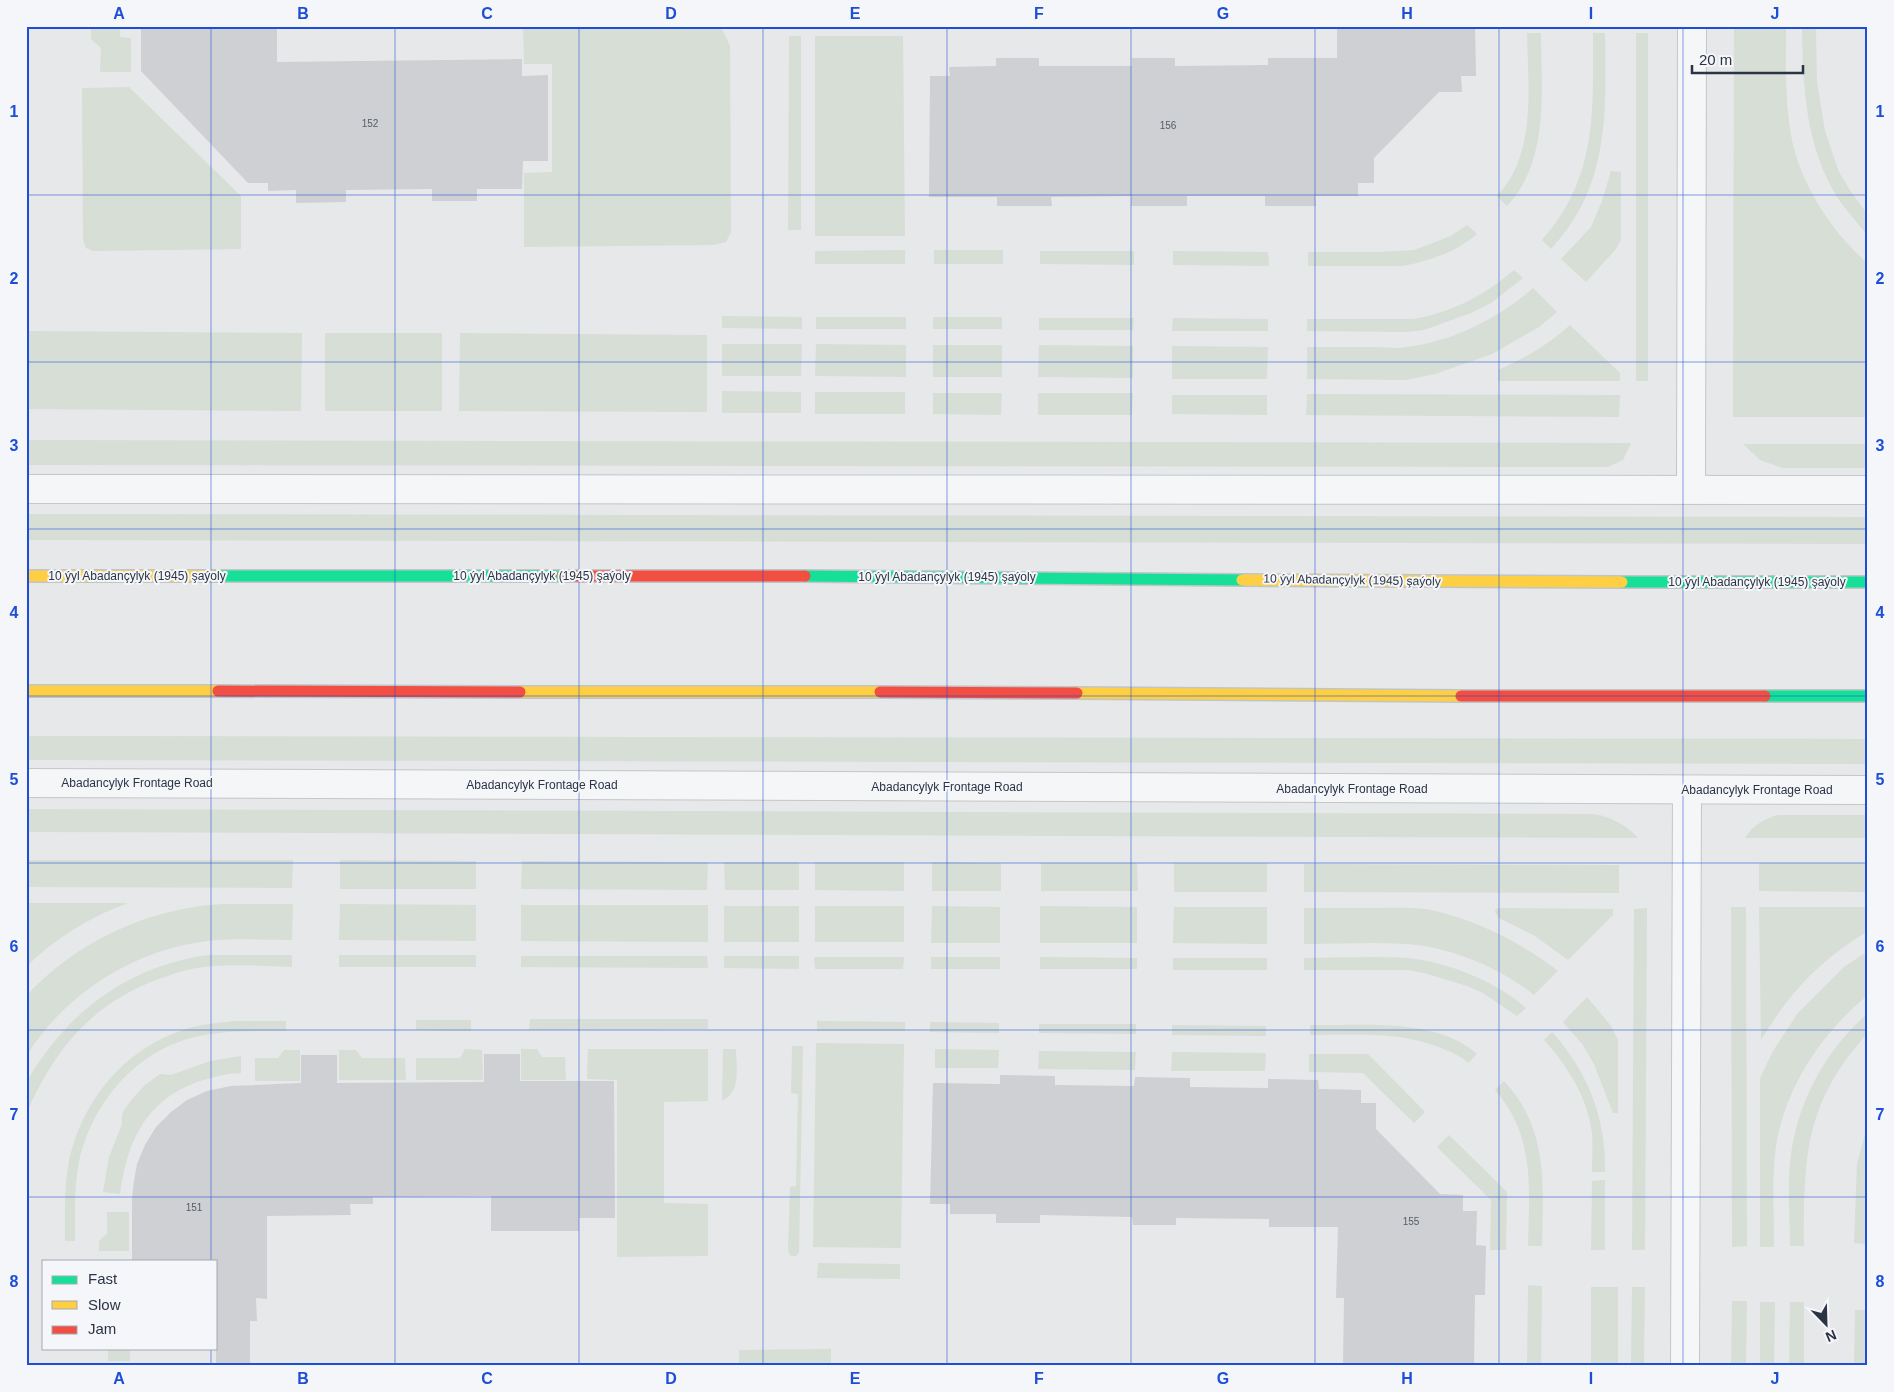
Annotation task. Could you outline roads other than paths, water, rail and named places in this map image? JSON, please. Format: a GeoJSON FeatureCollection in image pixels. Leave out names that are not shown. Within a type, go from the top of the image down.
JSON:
{"type":"FeatureCollection","features":[{"type":"Feature","properties":{"kind":"main road","name":"10 ýyl Abadançylyk (1945) şaýoly"},"geometry":{"type":"LineString","coordinates":[[26,576],[864,576],[1485,582],[1868,582]]}},
{"type":"Feature","properties":{"kind":"main road"},"geometry":{"type":"LineString","coordinates":[[26,691],[1868,696]]}},
{"type":"Feature","properties":{"kind":"street"},"geometry":{"type":"LineString","coordinates":[[1691,489],[1692,26]]}},
{"type":"Feature","properties":{"kind":"street"},"geometry":{"type":"LineString","coordinates":[[26,490],[1868,490]]}},
{"type":"Feature","properties":{"kind":"street","name":"Abadancylyk Frontage Road"},"geometry":{"type":"LineString","coordinates":[[26,782],[1868,790]]}},
{"type":"Feature","properties":{"kind":"street"},"geometry":{"type":"LineString","coordinates":[[1685,1366],[1687,790]]}}]}
